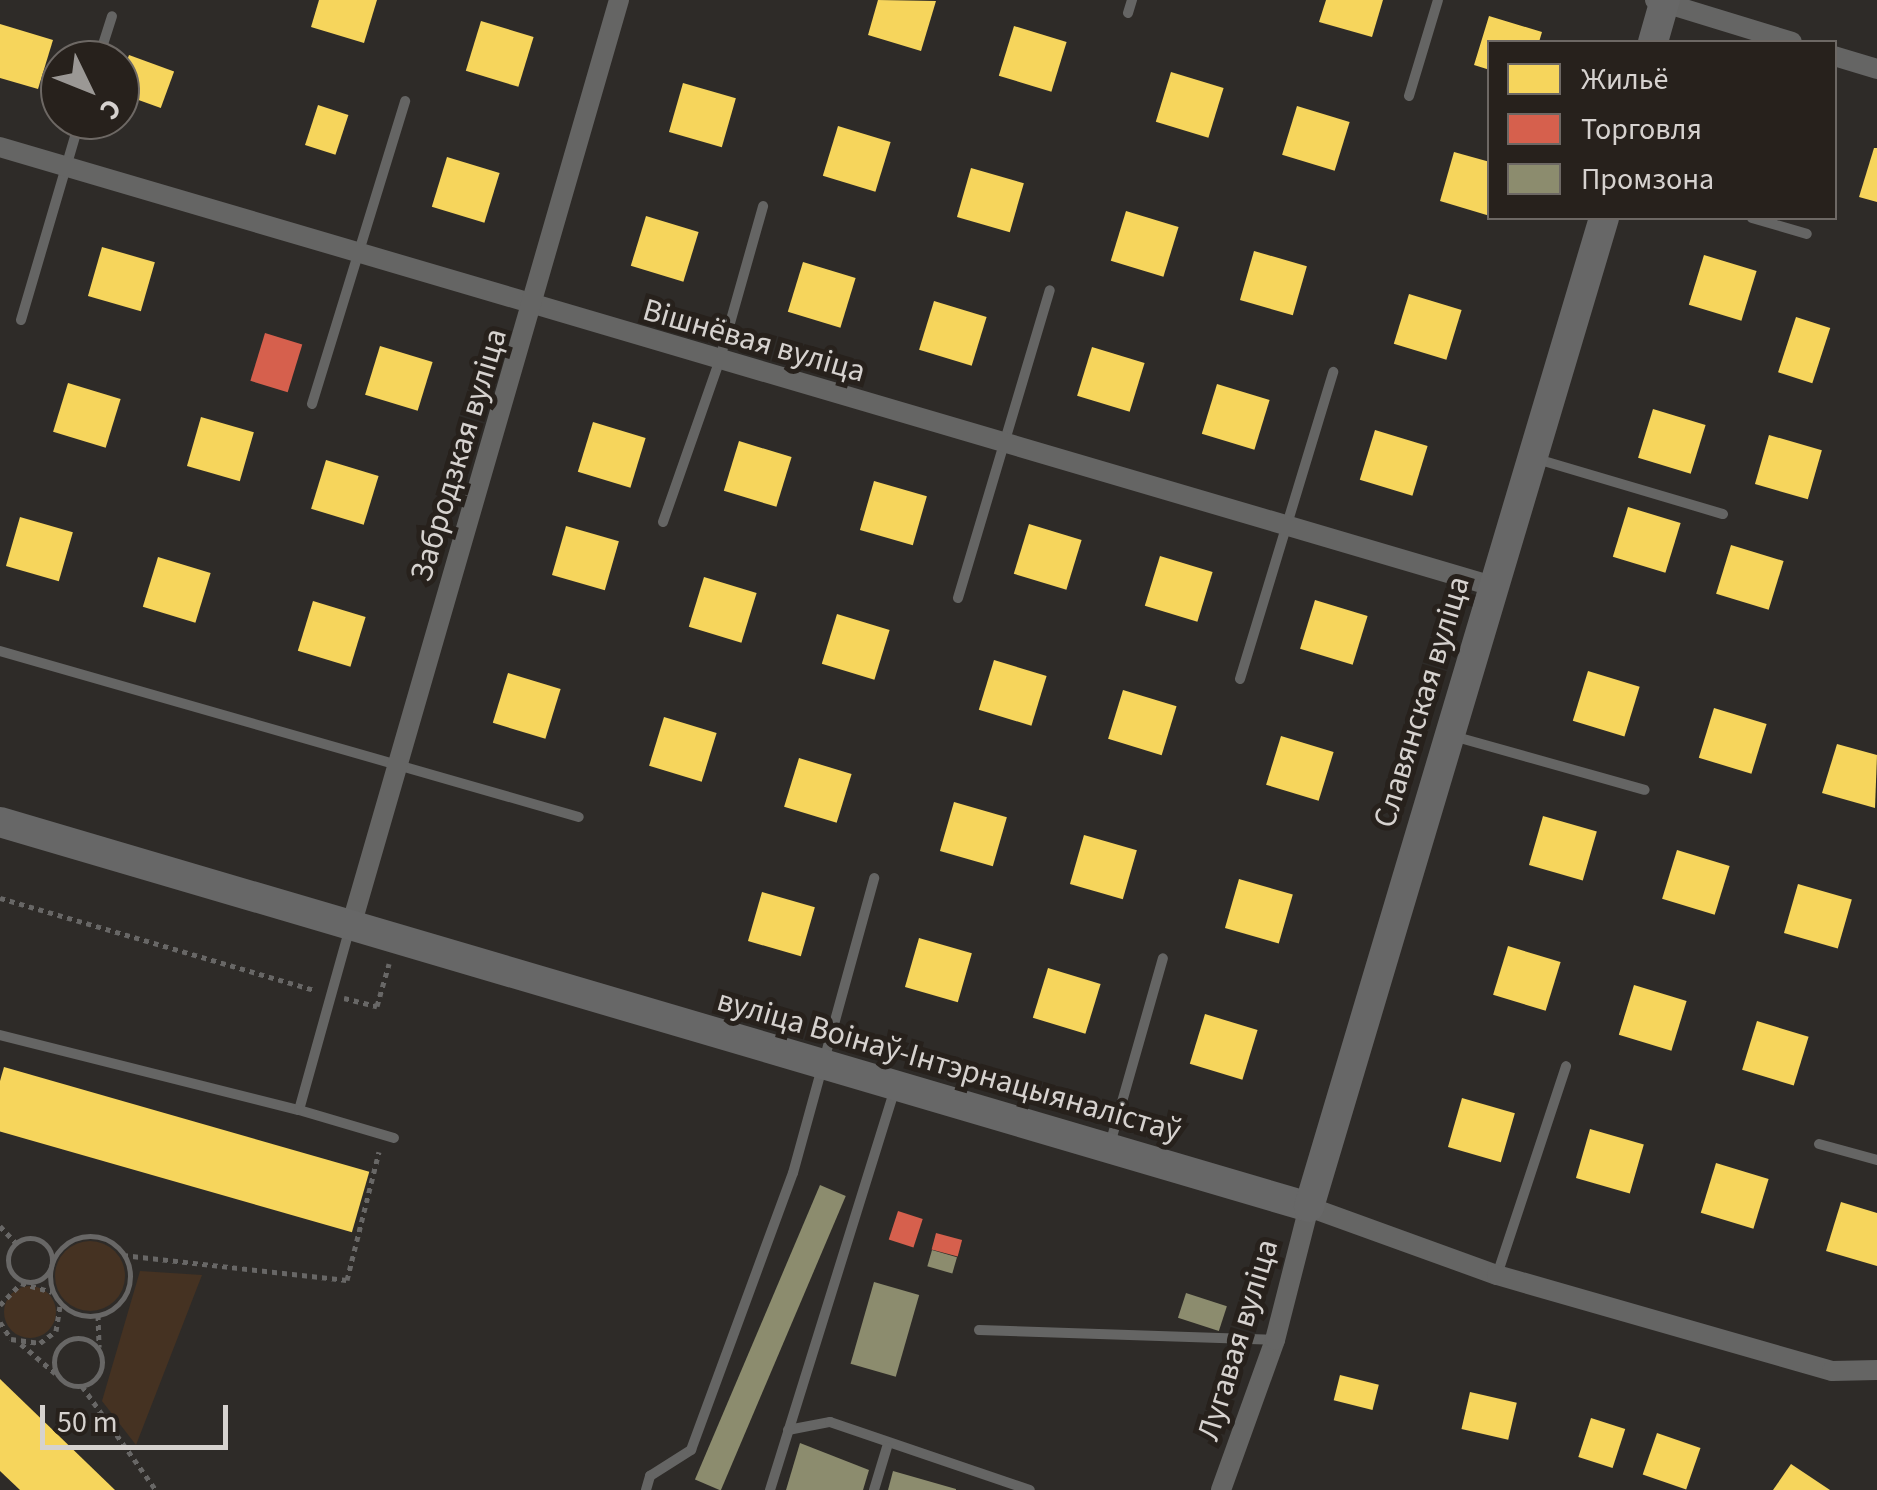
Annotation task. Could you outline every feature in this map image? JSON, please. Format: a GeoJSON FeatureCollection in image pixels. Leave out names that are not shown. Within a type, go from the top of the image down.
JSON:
{"type":"FeatureCollection","features":[{"type":"Feature","properties":{"kind":"street","name":"Забродзкая вуліца"},"geometry":{"type":"LineString","coordinates":[[351,926],[535,308],[619,0]]}},
{"type":"Feature","properties":{"kind":"street"},"geometry":{"type":"LineString","coordinates":[[1653,40],[1661,1],[1786,40]]}},
{"type":"Feature","properties":{"kind":"street"},"geometry":{"type":"LineString","coordinates":[[1837,57],[1877,69]]}},
{"type":"Feature","properties":{"kind":"street","name":"Вішнёвая вуліца"},"geometry":{"type":"LineString","coordinates":[[0,148],[1493,586]]}},
{"type":"Feature","properties":{"kind":"street","name":"Славянская вуліца"},"geometry":{"type":"LineString","coordinates":[[1309,1208],[1603,220]]}},
{"type":"Feature","properties":{"kind":"street","name":"вуліца Воінаў-Інтэрнацыяналістаў"},"geometry":{"type":"LineString","coordinates":[[0,822],[1309,1208],[1497,1275],[1832,1371],[1877,1370]]}},
{"type":"Feature","properties":{"kind":"street","name":"Лугавая вуліца"},"geometry":{"type":"LineString","coordinates":[[1221,1490],[1275,1340],[1309,1208]]}},
{"type":"Feature","properties":{"kind":"lane"},"geometry":{"type":"LineString","coordinates":[[1128,13],[1132,0]]}},
{"type":"Feature","properties":{"kind":"lane"},"geometry":{"type":"LineString","coordinates":[[1409,96],[1438,0]]}},
{"type":"Feature","properties":{"kind":"lane"},"geometry":{"type":"LineString","coordinates":[[104,40],[112,16]]}},
{"type":"Feature","properties":{"kind":"lane"},"geometry":{"type":"LineString","coordinates":[[312,404],[405,101]]}},
{"type":"Feature","properties":{"kind":"lane"},"geometry":{"type":"LineString","coordinates":[[21,320],[74,140]]}},
{"type":"Feature","properties":{"kind":"lane"},"geometry":{"type":"LineString","coordinates":[[663,522],[719,362],[763,206]]}},
{"type":"Feature","properties":{"kind":"lane"},"geometry":{"type":"LineString","coordinates":[[1759,220],[1807,234]]}},
{"type":"Feature","properties":{"kind":"lane"},"geometry":{"type":"LineString","coordinates":[[958,598],[1050,290]]}},
{"type":"Feature","properties":{"kind":"lane"},"geometry":{"type":"LineString","coordinates":[[1240,679],[1289,528],[1333,372]]}},
{"type":"Feature","properties":{"kind":"lane"},"geometry":{"type":"LineString","coordinates":[[1533,458],[1723,514]]}},
{"type":"Feature","properties":{"kind":"lane"},"geometry":{"type":"LineString","coordinates":[[0,651],[580,817]]}},
{"type":"Feature","properties":{"kind":"lane"},"geometry":{"type":"LineString","coordinates":[[1449,735],[1645,790]]}},
{"type":"Feature","properties":{"kind":"lane"},"geometry":{"type":"LineString","coordinates":[[646,1490],[650,1476],[691,1450],[793,1173],[874,878]]}},
{"type":"Feature","properties":{"kind":"lane"},"geometry":{"type":"LineString","coordinates":[[299,1110],[351,926]]}},
{"type":"Feature","properties":{"kind":"lane"},"geometry":{"type":"LineString","coordinates":[[1108,1150],[1163,958]]}},
{"type":"Feature","properties":{"kind":"lane"},"geometry":{"type":"LineString","coordinates":[[0,1035],[299,1110],[388,1137]]}},
{"type":"Feature","properties":{"kind":"lane"},"geometry":{"type":"LineString","coordinates":[[1497,1275],[1566,1066]]}},
{"type":"Feature","properties":{"kind":"lane"},"geometry":{"type":"LineString","coordinates":[[770,1490],[896,1087]]}},
{"type":"Feature","properties":{"kind":"lane"},"geometry":{"type":"LineString","coordinates":[[1819,1144],[1877,1160]]}},
{"type":"Feature","properties":{"kind":"lane"},"geometry":{"type":"LineString","coordinates":[[979,1330],[1275,1340]]}},
{"type":"Feature","properties":{"kind":"lane"},"geometry":{"type":"LineString","coordinates":[[788,1430],[830,1422],[887,1447],[1030,1490]]}},
{"type":"Feature","properties":{"kind":"lane"},"geometry":{"type":"LineString","coordinates":[[874,1490],[887,1447]]}},
{"type":"Feature","properties":{"kind":"lane"},"geometry":{"type":"LineString","coordinates":[[971,1490],[976,1476]]}},
{"type":"Feature","properties":{"kind":"path"},"geometry":{"type":"LineString","coordinates":[[0,898],[378,1006],[396,939]]}},
{"type":"Feature","properties":{"kind":"path"},"geometry":{"type":"LineString","coordinates":[[0,1306],[12,1287],[30,1282],[51,1267],[65,1245],[90,1236],[124,1255],[347,1280],[388,1137]]}},
{"type":"Feature","properties":{"kind":"path"},"geometry":{"type":"LineString","coordinates":[[0,1226],[16,1243]]}},
{"type":"Feature","properties":{"kind":"path"},"geometry":{"type":"LineString","coordinates":[[16,1243],[43,1241],[61,1312],[56,1331],[40,1343],[21,1343]]}},
{"type":"Feature","properties":{"kind":"path"},"geometry":{"type":"LineString","coordinates":[[16,1243],[11,1271],[54,1294],[72,1312],[98,1316],[126,1292],[124,1255]]}},
{"type":"Feature","properties":{"kind":"path"},"geometry":{"type":"LineString","coordinates":[[82,1386],[99,1374],[98,1316]]}},
{"type":"Feature","properties":{"kind":"path"},"geometry":{"type":"LineString","coordinates":[[0,1322],[57,1374],[82,1386],[156,1490]]}},
{"type":"Feature","properties":{"kind":"path"},"geometry":{"type":"LineString","coordinates":[[57,1374],[53,1360],[65,1340],[80,1337],[99,1349]]}},
{"type":"Feature","properties":{"kind":"shaded area"},"geometry":{"type":"Polygon","coordinates":[[[90,1241],[115,1251],[125,1276],[115,1301],[90,1311],[65,1301],[55,1276],[65,1251],[90,1241]]]}},
{"type":"Feature","properties":{"kind":"shaded area"},"geometry":{"type":"Polygon","coordinates":[[[140,1271],[202,1275],[136,1445],[102,1401],[140,1271]]]}},
{"type":"Feature","properties":{"kind":"shaded area"},"geometry":{"type":"Polygon","coordinates":[[[30,1286],[49,1293],[56,1312],[49,1331],[30,1338],[11,1331],[4,1312],[11,1293],[30,1286]]]}},
{"type":"Feature","properties":{"kind":"building: Жильё"},"geometry":{"type":"Polygon","coordinates":[[[319,0],[377,0],[364,43],[311,27],[319,0]]]}},
{"type":"Feature","properties":{"kind":"building: Жильё"},"geometry":{"type":"Polygon","coordinates":[[[878,0],[936,1],[921,51],[868,35],[878,0]]]}},
{"type":"Feature","properties":{"kind":"building: Жильё"},"geometry":{"type":"Polygon","coordinates":[[[1326,0],[1383,0],[1372,37],[1319,22],[1326,0]]]}},
{"type":"Feature","properties":{"kind":"building: Жильё"},"geometry":{"type":"Polygon","coordinates":[[[1489,16],[1542,32],[1540,40],[1487,40],[1487,69],[1474,65],[1489,16]]]}},
{"type":"Feature","properties":{"kind":"building: Жильё"},"geometry":{"type":"Polygon","coordinates":[[[481,21],[534,37],[518,87],[466,71],[481,21]]]}},
{"type":"Feature","properties":{"kind":"building: Жильё"},"geometry":{"type":"Polygon","coordinates":[[[0,24],[53,40],[40,40],[38,89],[0,78],[0,24]]]}},
{"type":"Feature","properties":{"kind":"building: Жильё"},"geometry":{"type":"Polygon","coordinates":[[[1014,26],[1067,42],[1051,92],[999,76],[1014,26]]]}},
{"type":"Feature","properties":{"kind":"building: Жильё"},"geometry":{"type":"Polygon","coordinates":[[[140,59],[174,71],[161,108],[140,101],[140,59]]]}},
{"type":"Feature","properties":{"kind":"building: Жильё"},"geometry":{"type":"Polygon","coordinates":[[[1171,72],[1224,88],[1208,138],[1156,122],[1171,72]]]}},
{"type":"Feature","properties":{"kind":"building: Жильё"},"geometry":{"type":"Polygon","coordinates":[[[683,83],[736,98],[722,147],[669,132],[683,83]]]}},
{"type":"Feature","properties":{"kind":"building: Жильё"},"geometry":{"type":"Polygon","coordinates":[[[318,105],[348,115],[335,155],[305,145],[318,105]]]}},
{"type":"Feature","properties":{"kind":"building: Жильё"},"geometry":{"type":"Polygon","coordinates":[[[1297,106],[1350,122],[1335,171],[1282,155],[1297,106]]]}},
{"type":"Feature","properties":{"kind":"building: Жильё"},"geometry":{"type":"Polygon","coordinates":[[[838,126],[891,142],[875,192],[823,176],[838,126]]]}},
{"type":"Feature","properties":{"kind":"building: Жильё"},"geometry":{"type":"Polygon","coordinates":[[[1877,148],[1877,202],[1859,197],[1877,148]]]}},
{"type":"Feature","properties":{"kind":"building: Жильё"},"geometry":{"type":"Polygon","coordinates":[[[1454,152],[1487,161],[1487,215],[1440,201],[1454,152]]]}},
{"type":"Feature","properties":{"kind":"building: Жильё"},"geometry":{"type":"Polygon","coordinates":[[[447,157],[500,173],[484,223],[432,207],[447,157]]]}},
{"type":"Feature","properties":{"kind":"building: Жильё"},"geometry":{"type":"Polygon","coordinates":[[[971,168],[1024,183],[1010,232],[957,217],[971,168]]]}},
{"type":"Feature","properties":{"kind":"building: Жильё"},"geometry":{"type":"Polygon","coordinates":[[[1126,211],[1179,227],[1163,277],[1111,261],[1126,211]]]}},
{"type":"Feature","properties":{"kind":"building: Жильё"},"geometry":{"type":"Polygon","coordinates":[[[646,216],[699,232],[683,282],[631,266],[646,216]]]}},
{"type":"Feature","properties":{"kind":"building: Жильё"},"geometry":{"type":"Polygon","coordinates":[[[102,247],[155,262],[141,311],[88,296],[102,247]]]}},
{"type":"Feature","properties":{"kind":"building: Жильё"},"geometry":{"type":"Polygon","coordinates":[[[1254,251],[1307,266],[1293,315],[1240,300],[1254,251]]]}},
{"type":"Feature","properties":{"kind":"building: Жильё"},"geometry":{"type":"Polygon","coordinates":[[[1704,255],[1757,271],[1741,321],[1689,305],[1704,255]]]}},
{"type":"Feature","properties":{"kind":"building: Жильё"},"geometry":{"type":"Polygon","coordinates":[[[803,262],[856,278],[840,328],[788,312],[803,262]]]}},
{"type":"Feature","properties":{"kind":"building: Жильё"},"geometry":{"type":"Polygon","coordinates":[[[1409,294],[1462,310],[1446,360],[1394,344],[1409,294]]]}},
{"type":"Feature","properties":{"kind":"building: Жильё"},"geometry":{"type":"Polygon","coordinates":[[[934,301],[987,317],[972,366],[919,350],[934,301]]]}},
{"type":"Feature","properties":{"kind":"building: Жильё"},"geometry":{"type":"Polygon","coordinates":[[[1796,317],[1830,328],[1812,383],[1778,372],[1796,317]]]}},
{"type":"Feature","properties":{"kind":"building: Жильё"},"geometry":{"type":"Polygon","coordinates":[[[380,346],[433,362],[418,411],[365,395],[380,346]]]}},
{"type":"Feature","properties":{"kind":"building: Жильё"},"geometry":{"type":"Polygon","coordinates":[[[1092,347],[1145,363],[1130,412],[1077,396],[1092,347]]]}},
{"type":"Feature","properties":{"kind":"building: Жильё"},"geometry":{"type":"Polygon","coordinates":[[[68,383],[121,399],[106,448],[53,432],[68,383]]]}},
{"type":"Feature","properties":{"kind":"building: Жильё"},"geometry":{"type":"Polygon","coordinates":[[[1217,384],[1270,400],[1254,450],[1202,434],[1217,384]]]}},
{"type":"Feature","properties":{"kind":"building: Жильё"},"geometry":{"type":"Polygon","coordinates":[[[1653,409],[1706,425],[1691,474],[1638,458],[1653,409]]]}},
{"type":"Feature","properties":{"kind":"building: Жильё"},"geometry":{"type":"Polygon","coordinates":[[[201,417],[254,432],[240,481],[187,466],[201,417]]]}},
{"type":"Feature","properties":{"kind":"building: Жильё"},"geometry":{"type":"Polygon","coordinates":[[[593,422],[646,438],[630,488],[578,472],[593,422]]]}},
{"type":"Feature","properties":{"kind":"building: Жильё"},"geometry":{"type":"Polygon","coordinates":[[[1375,430],[1428,446],[1412,496],[1360,480],[1375,430]]]}},
{"type":"Feature","properties":{"kind":"building: Жильё"},"geometry":{"type":"Polygon","coordinates":[[[1769,435],[1822,450],[1808,499],[1755,484],[1769,435]]]}},
{"type":"Feature","properties":{"kind":"building: Жильё"},"geometry":{"type":"Polygon","coordinates":[[[739,441],[792,457],[776,507],[724,491],[739,441]]]}},
{"type":"Feature","properties":{"kind":"building: Жильё"},"geometry":{"type":"Polygon","coordinates":[[[326,460],[379,476],[364,525],[311,509],[326,460]]]}},
{"type":"Feature","properties":{"kind":"building: Жильё"},"geometry":{"type":"Polygon","coordinates":[[[874,481],[927,496],[913,545],[860,530],[874,481]]]}},
{"type":"Feature","properties":{"kind":"building: Жильё"},"geometry":{"type":"Polygon","coordinates":[[[1628,507],[1681,523],[1665,573],[1613,557],[1628,507]]]}},
{"type":"Feature","properties":{"kind":"building: Жильё"},"geometry":{"type":"Polygon","coordinates":[[[20,517],[73,532],[59,581],[6,566],[20,517]]]}},
{"type":"Feature","properties":{"kind":"building: Жильё"},"geometry":{"type":"Polygon","coordinates":[[[1029,524],[1082,540],[1066,590],[1014,574],[1029,524]]]}},
{"type":"Feature","properties":{"kind":"building: Жильё"},"geometry":{"type":"Polygon","coordinates":[[[566,526],[619,541],[605,590],[552,575],[566,526]]]}},
{"type":"Feature","properties":{"kind":"building: Жильё"},"geometry":{"type":"Polygon","coordinates":[[[1731,545],[1784,561],[1769,610],[1716,594],[1731,545]]]}},
{"type":"Feature","properties":{"kind":"building: Жильё"},"geometry":{"type":"Polygon","coordinates":[[[1160,556],[1213,572],[1197,622],[1145,606],[1160,556]]]}},
{"type":"Feature","properties":{"kind":"building: Жильё"},"geometry":{"type":"Polygon","coordinates":[[[158,557],[211,573],[195,623],[143,607],[158,557]]]}},
{"type":"Feature","properties":{"kind":"building: Жильё"},"geometry":{"type":"Polygon","coordinates":[[[704,577],[757,593],[741,643],[689,627],[704,577]]]}},
{"type":"Feature","properties":{"kind":"building: Жильё"},"geometry":{"type":"Polygon","coordinates":[[[1315,600],[1368,616],[1353,665],[1300,649],[1315,600]]]}},
{"type":"Feature","properties":{"kind":"building: Жильё"},"geometry":{"type":"Polygon","coordinates":[[[313,601],[366,617],[350,667],[298,651],[313,601]]]}},
{"type":"Feature","properties":{"kind":"building: Жильё"},"geometry":{"type":"Polygon","coordinates":[[[837,614],[890,630],[874,680],[822,664],[837,614]]]}},
{"type":"Feature","properties":{"kind":"building: Жильё"},"geometry":{"type":"Polygon","coordinates":[[[994,660],[1047,676],[1031,726],[979,710],[994,660]]]}},
{"type":"Feature","properties":{"kind":"building: Жильё"},"geometry":{"type":"Polygon","coordinates":[[[1588,671],[1640,687],[1624,737],[1573,721],[1588,671]]]}},
{"type":"Feature","properties":{"kind":"building: Жильё"},"geometry":{"type":"Polygon","coordinates":[[[508,673],[561,689],[545,739],[493,723],[508,673]]]}},
{"type":"Feature","properties":{"kind":"building: Жильё"},"geometry":{"type":"Polygon","coordinates":[[[1123,690],[1177,706],[1162,755],[1108,739],[1123,690]]]}},
{"type":"Feature","properties":{"kind":"building: Жильё"},"geometry":{"type":"Polygon","coordinates":[[[1714,708],[1767,724],[1751,774],[1699,758],[1714,708]]]}},
{"type":"Feature","properties":{"kind":"building: Жильё"},"geometry":{"type":"Polygon","coordinates":[[[664,717],[717,733],[702,782],[649,766],[664,717]]]}},
{"type":"Feature","properties":{"kind":"building: Жильё"},"geometry":{"type":"Polygon","coordinates":[[[1281,736],[1334,752],[1319,801],[1266,785],[1281,736]]]}},
{"type":"Feature","properties":{"kind":"building: Жильё"},"geometry":{"type":"Polygon","coordinates":[[[1837,744],[1877,755],[1875,808],[1822,793],[1837,744]]]}},
{"type":"Feature","properties":{"kind":"building: Жильё"},"geometry":{"type":"Polygon","coordinates":[[[799,758],[852,774],[837,823],[784,807],[799,758]]]}},
{"type":"Feature","properties":{"kind":"building: Жильё"},"geometry":{"type":"Polygon","coordinates":[[[954,802],[1007,817],[993,866],[940,851],[954,802]]]}},
{"type":"Feature","properties":{"kind":"building: Жильё"},"geometry":{"type":"Polygon","coordinates":[[[1543,816],[1597,831],[1583,880],[1529,865],[1543,816]]]}},
{"type":"Feature","properties":{"kind":"building: Жильё"},"geometry":{"type":"Polygon","coordinates":[[[1084,835],[1137,850],[1123,899],[1070,884],[1084,835]]]}},
{"type":"Feature","properties":{"kind":"building: Жильё"},"geometry":{"type":"Polygon","coordinates":[[[1677,850],[1730,866],[1715,915],[1662,899],[1677,850]]]}},
{"type":"Feature","properties":{"kind":"building: Жильё"},"geometry":{"type":"Polygon","coordinates":[[[1239,879],[1293,894],[1279,943],[1225,928],[1239,879]]]}},
{"type":"Feature","properties":{"kind":"building: Жильё"},"geometry":{"type":"Polygon","coordinates":[[[1798,884],[1852,899],[1838,948],[1784,933],[1798,884]]]}},
{"type":"Feature","properties":{"kind":"building: Жильё"},"geometry":{"type":"Polygon","coordinates":[[[762,892],[815,907],[801,956],[748,941],[762,892]]]}},
{"type":"Feature","properties":{"kind":"building: Жильё"},"geometry":{"type":"Polygon","coordinates":[[[919,938],[972,953],[958,1002],[905,987],[919,938]]]}},
{"type":"Feature","properties":{"kind":"building: Жильё"},"geometry":{"type":"Polygon","coordinates":[[[1508,946],[1561,962],[1546,1011],[1493,995],[1508,946]]]}},
{"type":"Feature","properties":{"kind":"building: Жильё"},"geometry":{"type":"Polygon","coordinates":[[[1048,968],[1101,984],[1085,1034],[1033,1018],[1048,968]]]}},
{"type":"Feature","properties":{"kind":"building: Жильё"},"geometry":{"type":"Polygon","coordinates":[[[1634,985],[1687,1001],[1671,1051],[1619,1035],[1634,985]]]}},
{"type":"Feature","properties":{"kind":"building: Жильё"},"geometry":{"type":"Polygon","coordinates":[[[1205,1014],[1258,1030],[1242,1080],[1190,1064],[1205,1014]]]}},
{"type":"Feature","properties":{"kind":"building: Жильё"},"geometry":{"type":"Polygon","coordinates":[[[1757,1021],[1809,1037],[1794,1086],[1742,1070],[1757,1021]]]}},
{"type":"Feature","properties":{"kind":"building: Жильё"},"geometry":{"type":"Polygon","coordinates":[[[4,1067],[369,1172],[352,1232],[0,1131],[0,1081],[4,1067]]]}},
{"type":"Feature","properties":{"kind":"building: Жильё"},"geometry":{"type":"Polygon","coordinates":[[[1462,1098],[1515,1113],[1501,1162],[1448,1147],[1462,1098]]]}},
{"type":"Feature","properties":{"kind":"building: Жильё"},"geometry":{"type":"Polygon","coordinates":[[[1590,1129],[1644,1144],[1630,1193],[1576,1178],[1590,1129]]]}},
{"type":"Feature","properties":{"kind":"building: Жильё"},"geometry":{"type":"Polygon","coordinates":[[[1716,1163],[1769,1179],[1753,1229],[1701,1213],[1716,1163]]]}},
{"type":"Feature","properties":{"kind":"building: Жильё"},"geometry":{"type":"Polygon","coordinates":[[[1841,1202],[1877,1213],[1877,1266],[1826,1251],[1841,1202]]]}},
{"type":"Feature","properties":{"kind":"building: Жильё"},"geometry":{"type":"Polygon","coordinates":[[[1340,1375],[1379,1385],[1373,1410],[1334,1400],[1340,1375]]]}},
{"type":"Feature","properties":{"kind":"building: Жильё"},"geometry":{"type":"Polygon","coordinates":[[[0,1379],[115,1490],[20,1490],[0,1471],[0,1379]]]}},
{"type":"Feature","properties":{"kind":"building: Жильё"},"geometry":{"type":"Polygon","coordinates":[[[1470,1392],[1517,1403],[1508,1440],[1461,1429],[1470,1392]]]}},
{"type":"Feature","properties":{"kind":"building: Жильё"},"geometry":{"type":"Polygon","coordinates":[[[1591,1418],[1625,1429],[1613,1468],[1578,1457],[1591,1418]]]}},
{"type":"Feature","properties":{"kind":"building: Жильё"},"geometry":{"type":"Polygon","coordinates":[[[1657,1433],[1700,1448],[1686,1490],[1643,1475],[1657,1433]]]}},
{"type":"Feature","properties":{"kind":"building: Жильё"},"geometry":{"type":"Polygon","coordinates":[[[1791,1464],[1830,1490],[1773,1490],[1791,1464]]]}},
{"type":"Feature","properties":{"kind":"building: Торговля"},"geometry":{"type":"Polygon","coordinates":[[[265,333],[302,344],[288,392],[250,381],[265,333]]]}},
{"type":"Feature","properties":{"kind":"building: Торговля"},"geometry":{"type":"Polygon","coordinates":[[[898,1211],[923,1219],[913,1248],[889,1240],[898,1211]]]}},
{"type":"Feature","properties":{"kind":"building: Торговля"},"geometry":{"type":"Polygon","coordinates":[[[936,1233],[962,1240],[958,1256],[932,1249],[936,1233]]]}},
{"type":"Feature","properties":{"kind":"building: Промзона"},"geometry":{"type":"Polygon","coordinates":[[[820,1185],[846,1196],[721,1490],[695,1480],[820,1185]]]}},
{"type":"Feature","properties":{"kind":"building: Промзона"},"geometry":{"type":"Polygon","coordinates":[[[932,1250],[957,1257],[952,1274],[927,1266],[932,1250]]]}},
{"type":"Feature","properties":{"kind":"building: Промзона"},"geometry":{"type":"Polygon","coordinates":[[[874,1282],[919,1295],[896,1377],[851,1364],[874,1282]]]}},
{"type":"Feature","properties":{"kind":"building: Промзона"},"geometry":{"type":"Polygon","coordinates":[[[1186,1293],[1227,1306],[1219,1331],[1178,1318],[1186,1293]]]}},
{"type":"Feature","properties":{"kind":"building: Промзона"},"geometry":{"type":"Polygon","coordinates":[[[800,1443],[869,1470],[863,1490],[786,1490],[800,1443]]]}},
{"type":"Feature","properties":{"kind":"building: Промзона"},"geometry":{"type":"Polygon","coordinates":[[[893,1471],[956,1489],[956,1490],[888,1490],[893,1471]]]}}]}
